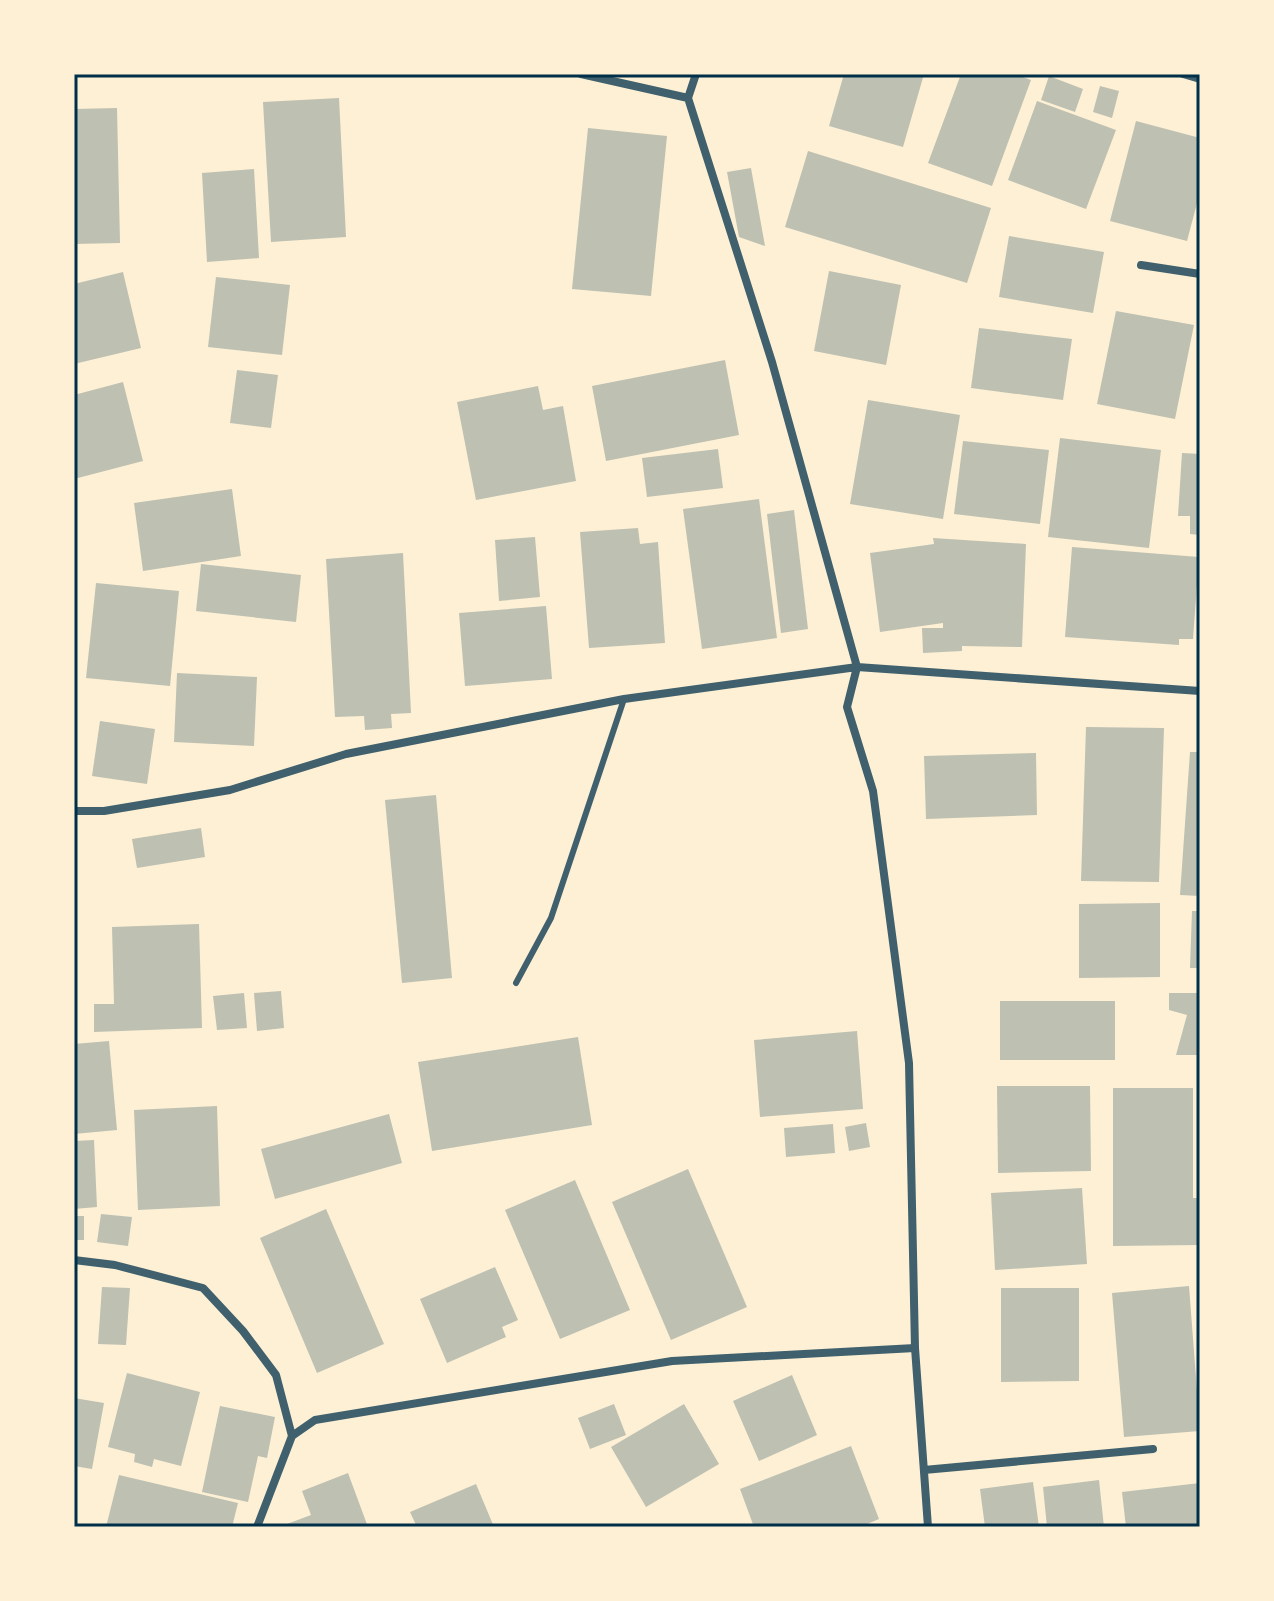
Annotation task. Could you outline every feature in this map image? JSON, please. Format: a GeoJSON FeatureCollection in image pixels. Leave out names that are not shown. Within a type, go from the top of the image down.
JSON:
{"type":"FeatureCollection","features":[{"type":"Feature","properties":{"kind":"street"},"geometry":{"type":"LineString","coordinates":[[581,74],[688,98]]}},
{"type":"Feature","properties":{"kind":"street"},"geometry":{"type":"LineString","coordinates":[[696,74],[688,98],[772,362],[857,667],[847,707],[873,791],[909,1063],[915,1348],[928,1527]]}},
{"type":"Feature","properties":{"kind":"street"},"geometry":{"type":"LineString","coordinates":[[1183,74],[1200,79]]}},
{"type":"Feature","properties":{"kind":"street"},"geometry":{"type":"LineString","coordinates":[[1141,265],[1200,274]]}},
{"type":"Feature","properties":{"kind":"street"},"geometry":{"type":"LineString","coordinates":[[74,811],[104,811],[230,790],[346,754],[624,699],[857,667],[1200,691]]}},
{"type":"Feature","properties":{"kind":"street"},"geometry":{"type":"LineString","coordinates":[[74,1260],[115,1265],[203,1288],[243,1331],[276,1375],[292,1436]]}},
{"type":"Feature","properties":{"kind":"street"},"geometry":{"type":"LineString","coordinates":[[257,1527],[292,1436],[315,1420],[672,1361],[915,1348]]}},
{"type":"Feature","properties":{"kind":"street"},"geometry":{"type":"LineString","coordinates":[[924,1470],[1153,1449]]}},
{"type":"Feature","properties":{"kind":"lane"},"geometry":{"type":"LineString","coordinates":[[516,983],[551,918],[624,699]]}},
{"type":"Feature","properties":{"kind":"building"},"geometry":{"type":"Polygon","coordinates":[[[844,74],[924,74],[903,147],[829,126],[844,74]]]}},
{"type":"Feature","properties":{"kind":"building"},"geometry":{"type":"Polygon","coordinates":[[[961,74],[1015,74],[1031,80],[992,186],[928,163],[961,74]]]}},
{"type":"Feature","properties":{"kind":"building"},"geometry":{"type":"Polygon","coordinates":[[[1049,76],[1083,89],[1075,112],[1041,100],[1049,76]]]}},
{"type":"Feature","properties":{"kind":"building"},"geometry":{"type":"Polygon","coordinates":[[[1100,86],[1119,91],[1112,118],[1093,112],[1100,86]]]}},
{"type":"Feature","properties":{"kind":"building"},"geometry":{"type":"Polygon","coordinates":[[[339,98],[346,237],[271,242],[263,102],[339,98]]]}},
{"type":"Feature","properties":{"kind":"building"},"geometry":{"type":"Polygon","coordinates":[[[1037,101],[1116,130],[1086,209],[1008,180],[1037,101]]]}},
{"type":"Feature","properties":{"kind":"building"},"geometry":{"type":"Polygon","coordinates":[[[117,108],[120,243],[74,244],[74,109],[117,108]]]}},
{"type":"Feature","properties":{"kind":"building"},"geometry":{"type":"Polygon","coordinates":[[[1136,121],[1200,138],[1200,192],[1187,241],[1110,221],[1136,121]]]}},
{"type":"Feature","properties":{"kind":"building"},"geometry":{"type":"Polygon","coordinates":[[[588,128],[667,136],[651,296],[572,289],[588,128]]]}},
{"type":"Feature","properties":{"kind":"building"},"geometry":{"type":"Polygon","coordinates":[[[808,151],[991,208],[967,283],[785,227],[808,151]]]}},
{"type":"Feature","properties":{"kind":"building"},"geometry":{"type":"Polygon","coordinates":[[[751,168],[765,246],[739,237],[727,172],[751,168]]]}},
{"type":"Feature","properties":{"kind":"building"},"geometry":{"type":"Polygon","coordinates":[[[254,169],[259,258],[207,262],[202,173],[254,169]]]}},
{"type":"Feature","properties":{"kind":"building"},"geometry":{"type":"Polygon","coordinates":[[[1009,236],[1104,252],[1093,313],[999,297],[1009,236]]]}},
{"type":"Feature","properties":{"kind":"building"},"geometry":{"type":"Polygon","coordinates":[[[829,271],[901,285],[886,365],[814,351],[829,271]]]}},
{"type":"Feature","properties":{"kind":"building"},"geometry":{"type":"Polygon","coordinates":[[[123,272],[141,348],[74,364],[74,284],[123,272]]]}},
{"type":"Feature","properties":{"kind":"building"},"geometry":{"type":"Polygon","coordinates":[[[216,277],[290,285],[282,355],[208,347],[216,277]]]}},
{"type":"Feature","properties":{"kind":"building"},"geometry":{"type":"Polygon","coordinates":[[[1116,311],[1194,325],[1175,419],[1097,404],[1116,311]]]}},
{"type":"Feature","properties":{"kind":"building"},"geometry":{"type":"Polygon","coordinates":[[[979,328],[1072,339],[1063,400],[971,388],[979,328]]]}},
{"type":"Feature","properties":{"kind":"building"},"geometry":{"type":"Polygon","coordinates":[[[725,360],[739,435],[606,461],[592,386],[725,360]]]}},
{"type":"Feature","properties":{"kind":"building"},"geometry":{"type":"Polygon","coordinates":[[[237,370],[278,375],[271,428],[230,423],[237,370]]]}},
{"type":"Feature","properties":{"kind":"building"},"geometry":{"type":"Polygon","coordinates":[[[123,382],[143,461],[74,479],[74,395],[123,382]]]}},
{"type":"Feature","properties":{"kind":"building"},"geometry":{"type":"Polygon","coordinates":[[[538,386],[543,410],[563,406],[576,481],[476,500],[457,402],[538,386]]]}},
{"type":"Feature","properties":{"kind":"building"},"geometry":{"type":"Polygon","coordinates":[[[868,400],[960,415],[943,519],[850,504],[868,400]]]}},
{"type":"Feature","properties":{"kind":"building"},"geometry":{"type":"Polygon","coordinates":[[[1060,438],[1161,450],[1149,548],[1048,537],[1060,438]]]}},
{"type":"Feature","properties":{"kind":"building"},"geometry":{"type":"Polygon","coordinates":[[[963,441],[1049,450],[1040,524],[954,514],[963,441]]]}},
{"type":"Feature","properties":{"kind":"building"},"geometry":{"type":"Polygon","coordinates":[[[718,449],[723,488],[647,497],[642,458],[718,449]]]}},
{"type":"Feature","properties":{"kind":"building"},"geometry":{"type":"Polygon","coordinates":[[[1182,453],[1200,454],[1200,535],[1190,534],[1190,516],[1178,516],[1182,453]]]}},
{"type":"Feature","properties":{"kind":"building"},"geometry":{"type":"Polygon","coordinates":[[[232,489],[241,556],[143,571],[134,503],[232,489]]]}},
{"type":"Feature","properties":{"kind":"building"},"geometry":{"type":"Polygon","coordinates":[[[759,499],[777,638],[702,649],[683,509],[759,499]]]}},
{"type":"Feature","properties":{"kind":"building"},"geometry":{"type":"Polygon","coordinates":[[[794,510],[808,629],[781,633],[767,514],[794,510]]]}},
{"type":"Feature","properties":{"kind":"building"},"geometry":{"type":"Polygon","coordinates":[[[638,528],[640,544],[658,542],[665,643],[589,648],[580,532],[638,528]]]}},
{"type":"Feature","properties":{"kind":"building"},"geometry":{"type":"Polygon","coordinates":[[[535,537],[540,597],[499,601],[495,540],[535,537]]]}},
{"type":"Feature","properties":{"kind":"building"},"geometry":{"type":"Polygon","coordinates":[[[933,538],[1026,544],[1022,647],[962,646],[962,651],[923,653],[922,628],[943,628],[943,623],[880,632],[870,553],[934,544],[933,538]]]}},
{"type":"Feature","properties":{"kind":"building"},"geometry":{"type":"Polygon","coordinates":[[[1072,547],[1199,557],[1193,639],[1179,639],[1179,645],[1065,637],[1072,547]]]}},
{"type":"Feature","properties":{"kind":"building"},"geometry":{"type":"Polygon","coordinates":[[[403,553],[411,713],[391,714],[392,728],[365,730],[364,716],[335,717],[326,559],[403,553]]]}},
{"type":"Feature","properties":{"kind":"building"},"geometry":{"type":"Polygon","coordinates":[[[201,564],[301,575],[296,622],[196,611],[201,564]]]}},
{"type":"Feature","properties":{"kind":"building"},"geometry":{"type":"Polygon","coordinates":[[[96,583],[179,591],[170,686],[86,678],[96,583]]]}},
{"type":"Feature","properties":{"kind":"building"},"geometry":{"type":"Polygon","coordinates":[[[546,606],[552,679],[465,686],[459,613],[546,606]]]}},
{"type":"Feature","properties":{"kind":"building"},"geometry":{"type":"Polygon","coordinates":[[[177,673],[257,677],[254,746],[174,742],[177,673]]]}},
{"type":"Feature","properties":{"kind":"building"},"geometry":{"type":"Polygon","coordinates":[[[100,721],[155,729],[147,784],[92,776],[100,721]]]}},
{"type":"Feature","properties":{"kind":"building"},"geometry":{"type":"Polygon","coordinates":[[[1086,727],[1164,728],[1159,882],[1081,881],[1086,727]]]}},
{"type":"Feature","properties":{"kind":"building"},"geometry":{"type":"Polygon","coordinates":[[[1190,752],[1200,752],[1200,896],[1180,895],[1190,752]]]}},
{"type":"Feature","properties":{"kind":"building"},"geometry":{"type":"Polygon","coordinates":[[[1036,753],[1037,815],[926,819],[924,756],[1036,753]]]}},
{"type":"Feature","properties":{"kind":"building"},"geometry":{"type":"Polygon","coordinates":[[[436,795],[452,978],[402,983],[385,800],[436,795]]]}},
{"type":"Feature","properties":{"kind":"building"},"geometry":{"type":"Polygon","coordinates":[[[201,828],[205,857],[137,868],[132,839],[201,828]]]}},
{"type":"Feature","properties":{"kind":"building"},"geometry":{"type":"Polygon","coordinates":[[[1160,903],[1160,977],[1079,978],[1079,904],[1160,903]]]}},
{"type":"Feature","properties":{"kind":"building"},"geometry":{"type":"Polygon","coordinates":[[[1192,911],[1200,911],[1200,968],[1190,968],[1192,911]]]}},
{"type":"Feature","properties":{"kind":"building"},"geometry":{"type":"Polygon","coordinates":[[[199,924],[202,1028],[94,1032],[94,1004],[114,1004],[112,927],[199,924]]]}},
{"type":"Feature","properties":{"kind":"building"},"geometry":{"type":"Polygon","coordinates":[[[281,991],[284,1028],[257,1031],[254,993],[281,991]]]}},
{"type":"Feature","properties":{"kind":"building"},"geometry":{"type":"Polygon","coordinates":[[[244,993],[247,1028],[217,1030],[213,996],[244,993]]]}},
{"type":"Feature","properties":{"kind":"building"},"geometry":{"type":"Polygon","coordinates":[[[1169,993],[1200,993],[1200,1055],[1176,1055],[1187,1015],[1169,1010],[1169,993]]]}},
{"type":"Feature","properties":{"kind":"building"},"geometry":{"type":"Polygon","coordinates":[[[1000,1001],[1115,1001],[1115,1060],[1000,1060],[1000,1001]]]}},
{"type":"Feature","properties":{"kind":"building"},"geometry":{"type":"Polygon","coordinates":[[[857,1031],[863,1109],[760,1117],[754,1040],[857,1031]]]}},
{"type":"Feature","properties":{"kind":"building"},"geometry":{"type":"Polygon","coordinates":[[[578,1037],[592,1125],[432,1151],[418,1062],[578,1037]]]}},
{"type":"Feature","properties":{"kind":"building"},"geometry":{"type":"Polygon","coordinates":[[[109,1041],[117,1130],[74,1134],[74,1044],[109,1041]]]}},
{"type":"Feature","properties":{"kind":"building"},"geometry":{"type":"Polygon","coordinates":[[[997,1086],[1090,1086],[1091,1171],[998,1173],[997,1086]]]}},
{"type":"Feature","properties":{"kind":"building"},"geometry":{"type":"Polygon","coordinates":[[[1113,1088],[1193,1088],[1193,1198],[1200,1198],[1200,1245],[1113,1246],[1113,1088]]]}},
{"type":"Feature","properties":{"kind":"building"},"geometry":{"type":"Polygon","coordinates":[[[217,1106],[220,1206],[138,1210],[134,1110],[217,1106]]]}},
{"type":"Feature","properties":{"kind":"building"},"geometry":{"type":"Polygon","coordinates":[[[389,1114],[402,1163],[275,1199],[261,1149],[389,1114]]]}},
{"type":"Feature","properties":{"kind":"building"},"geometry":{"type":"Polygon","coordinates":[[[866,1123],[870,1147],[849,1151],[845,1127],[866,1123]]]}},
{"type":"Feature","properties":{"kind":"building"},"geometry":{"type":"Polygon","coordinates":[[[833,1124],[835,1153],[786,1157],[784,1128],[833,1124]]]}},
{"type":"Feature","properties":{"kind":"building"},"geometry":{"type":"Polygon","coordinates":[[[94,1140],[97,1207],[74,1209],[74,1141],[94,1140]]]}},
{"type":"Feature","properties":{"kind":"building"},"geometry":{"type":"Polygon","coordinates":[[[688,1169],[747,1307],[671,1340],[612,1202],[688,1169]]]}},
{"type":"Feature","properties":{"kind":"building"},"geometry":{"type":"Polygon","coordinates":[[[575,1180],[630,1310],[560,1339],[505,1210],[575,1180]]]}},
{"type":"Feature","properties":{"kind":"building"},"geometry":{"type":"Polygon","coordinates":[[[1082,1188],[1087,1264],[995,1270],[991,1193],[1082,1188]]]}},
{"type":"Feature","properties":{"kind":"building"},"geometry":{"type":"Polygon","coordinates":[[[326,1209],[384,1344],[317,1373],[260,1238],[326,1209]]]}},
{"type":"Feature","properties":{"kind":"building"},"geometry":{"type":"Polygon","coordinates":[[[101,1214],[132,1217],[128,1246],[97,1242],[101,1214]]]}},
{"type":"Feature","properties":{"kind":"building"},"geometry":{"type":"Polygon","coordinates":[[[74,1216],[84,1216],[84,1240],[74,1240],[74,1216]]]}},
{"type":"Feature","properties":{"kind":"building"},"geometry":{"type":"Polygon","coordinates":[[[495,1267],[518,1320],[502,1327],[506,1337],[447,1363],[420,1299],[495,1267]]]}},
{"type":"Feature","properties":{"kind":"building"},"geometry":{"type":"Polygon","coordinates":[[[1189,1286],[1200,1431],[1124,1437],[1112,1293],[1189,1286]]]}},
{"type":"Feature","properties":{"kind":"building"},"geometry":{"type":"Polygon","coordinates":[[[102,1287],[130,1288],[126,1345],[98,1344],[102,1287]]]}},
{"type":"Feature","properties":{"kind":"building"},"geometry":{"type":"Polygon","coordinates":[[[1001,1288],[1079,1288],[1079,1381],[1001,1382],[1001,1288]]]}},
{"type":"Feature","properties":{"kind":"building"},"geometry":{"type":"Polygon","coordinates":[[[127,1373],[200,1392],[181,1466],[154,1459],[152,1467],[134,1462],[135,1454],[108,1447],[127,1373]]]}},
{"type":"Feature","properties":{"kind":"building"},"geometry":{"type":"Polygon","coordinates":[[[792,1375],[817,1435],[759,1461],[733,1401],[792,1375]]]}},
{"type":"Feature","properties":{"kind":"building"},"geometry":{"type":"Polygon","coordinates":[[[74,1398],[104,1403],[92,1469],[74,1466],[74,1398]]]}},
{"type":"Feature","properties":{"kind":"building"},"geometry":{"type":"Polygon","coordinates":[[[614,1404],[626,1435],[590,1449],[578,1418],[614,1404]]]}},
{"type":"Feature","properties":{"kind":"building"},"geometry":{"type":"Polygon","coordinates":[[[684,1404],[719,1464],[646,1507],[611,1447],[684,1404]]]}},
{"type":"Feature","properties":{"kind":"building"},"geometry":{"type":"Polygon","coordinates":[[[220,1406],[275,1417],[267,1458],[258,1456],[248,1502],[202,1492],[220,1406]]]}},
{"type":"Feature","properties":{"kind":"building"},"geometry":{"type":"Polygon","coordinates":[[[851,1446],[879,1519],[860,1527],[754,1527],[740,1489],[851,1446]]]}},
{"type":"Feature","properties":{"kind":"building"},"geometry":{"type":"Polygon","coordinates":[[[348,1473],[368,1527],[279,1527],[311,1515],[302,1491],[348,1473]]]}},
{"type":"Feature","properties":{"kind":"building"},"geometry":{"type":"Polygon","coordinates":[[[119,1475],[238,1503],[232,1527],[106,1527],[119,1475]]]}},
{"type":"Feature","properties":{"kind":"building"},"geometry":{"type":"Polygon","coordinates":[[[1099,1480],[1104,1527],[1047,1527],[1043,1487],[1099,1480]]]}},
{"type":"Feature","properties":{"kind":"building"},"geometry":{"type":"Polygon","coordinates":[[[1033,1482],[1039,1527],[985,1527],[980,1489],[1033,1482]]]}},
{"type":"Feature","properties":{"kind":"building"},"geometry":{"type":"Polygon","coordinates":[[[1200,1483],[1200,1527],[1126,1527],[1122,1492],[1200,1483]]]}},
{"type":"Feature","properties":{"kind":"building"},"geometry":{"type":"Polygon","coordinates":[[[476,1484],[494,1527],[417,1527],[410,1512],[476,1484]]]}}]}
